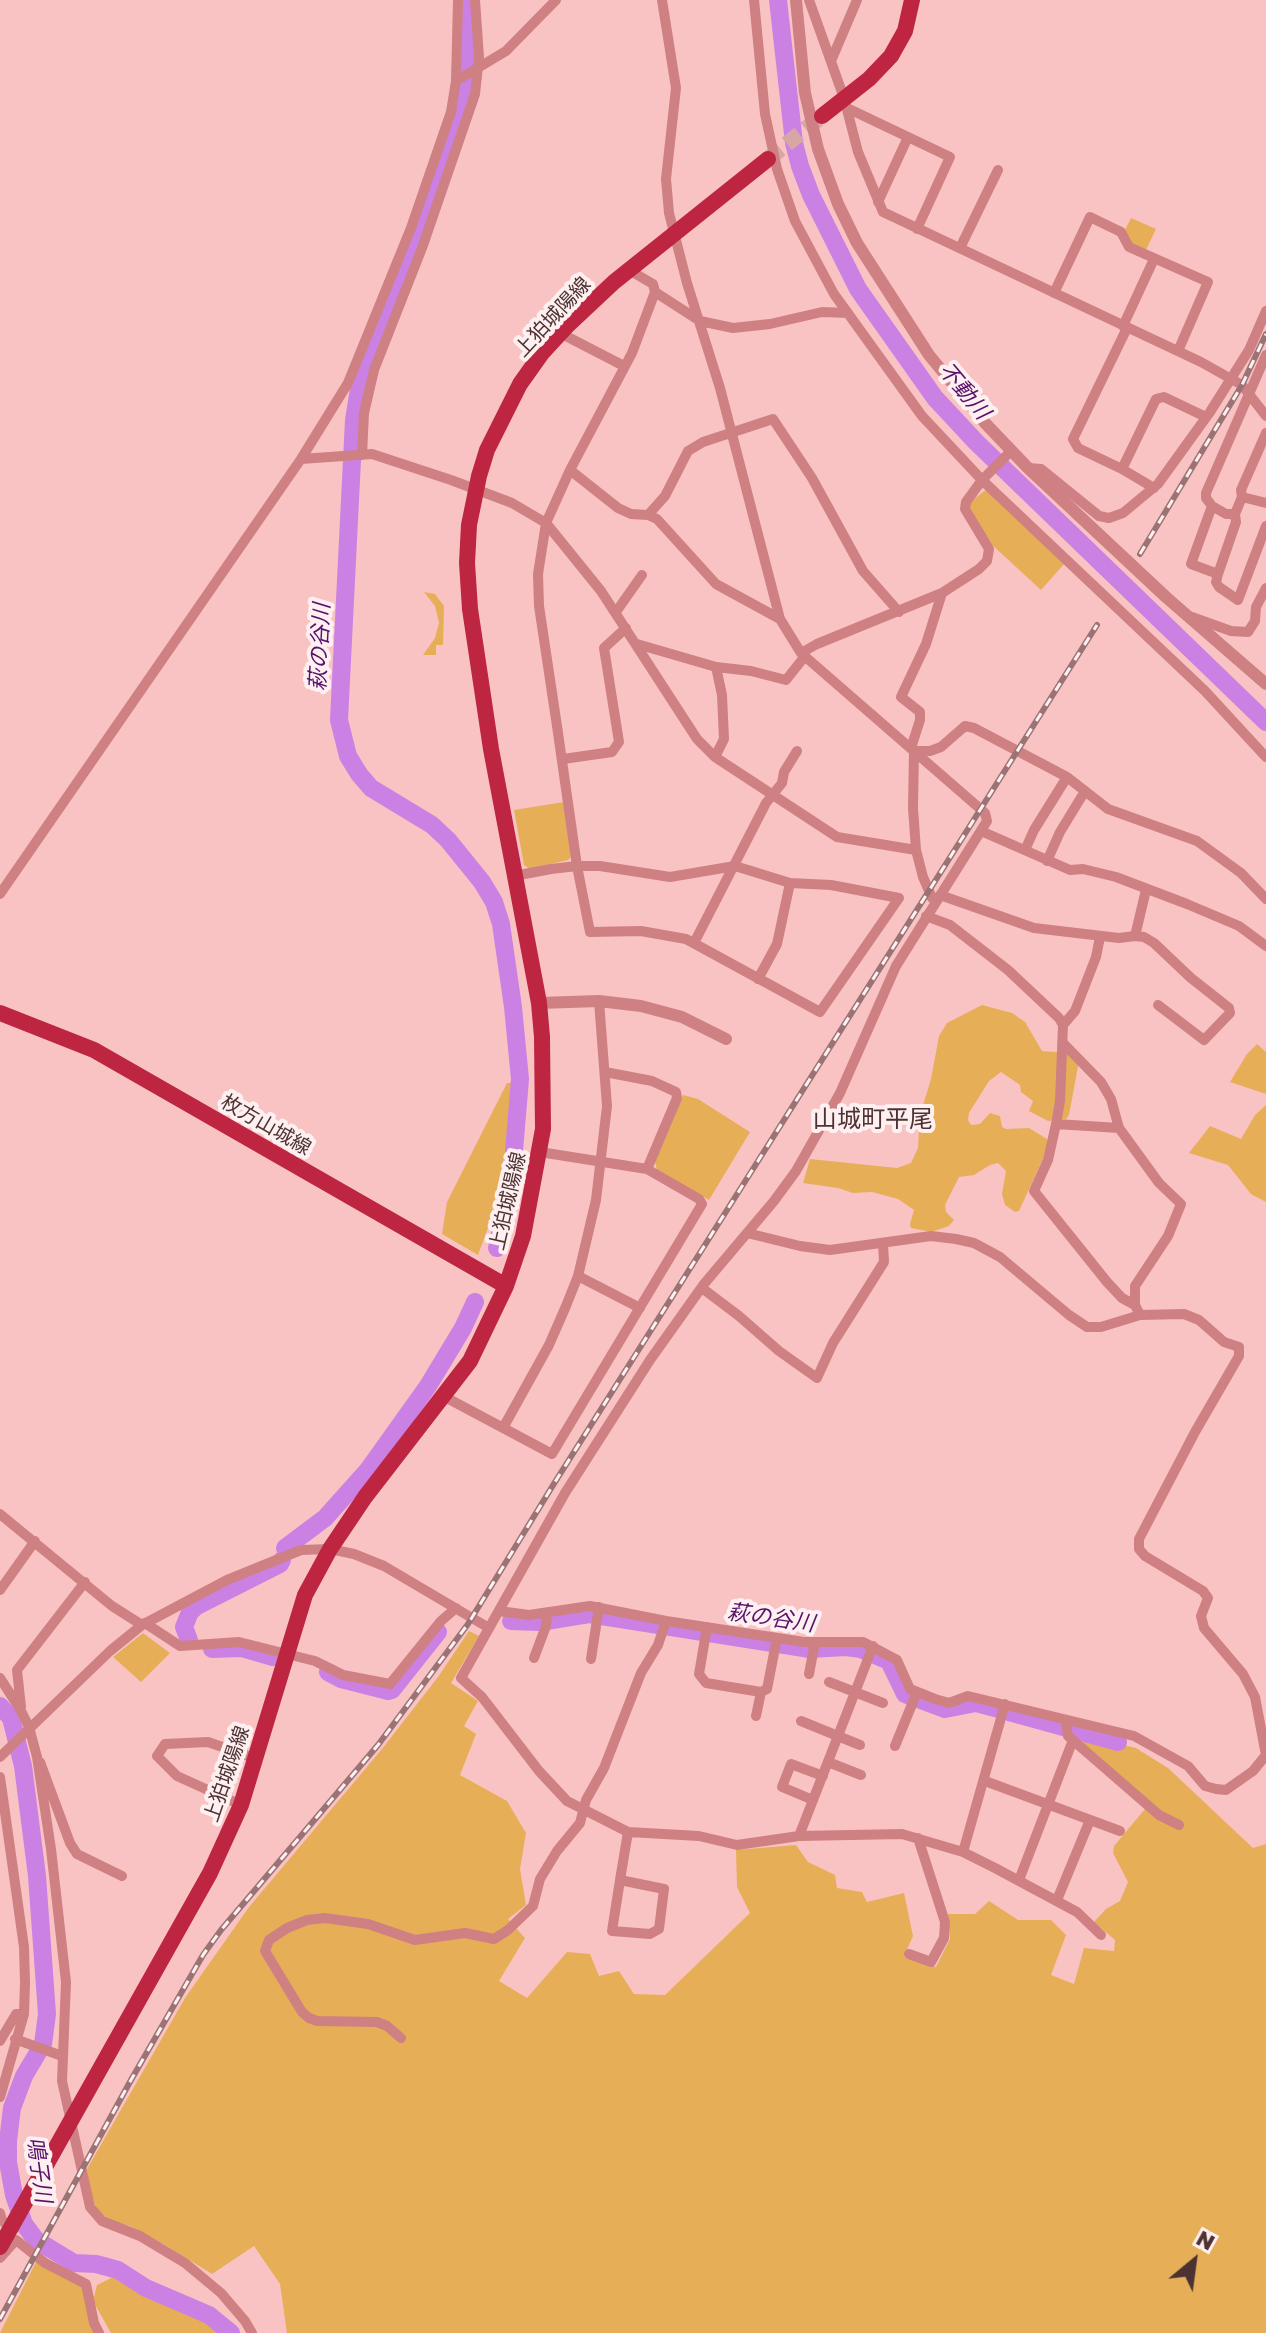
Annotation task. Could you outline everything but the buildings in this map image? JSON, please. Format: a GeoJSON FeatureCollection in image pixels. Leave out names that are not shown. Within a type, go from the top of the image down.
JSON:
{"type":"FeatureCollection","features":[{"type":"Feature","properties":{"kind":"main road"},"geometry":{"type":"LineString","coordinates":[[822,116],[846,103],[897,47],[909,20],[912,0]]}},
{"type":"Feature","properties":{"kind":"main road","name":"上狛城陽線"},"geometry":{"type":"LineString","coordinates":[[0,2247],[210,1873],[241,1805],[305,1595],[330,1549],[365,1497],[470,1361],[506,1286],[523,1236],[540,1152],[544,1090],[539,1003],[514,876],[470,609],[468,551],[476,490],[484,459],[506,408],[530,369],[560,333],[599,294],[768,159]]}},
{"type":"Feature","properties":{"kind":"main road","name":"枚方山城線"},"geometry":{"type":"LineString","coordinates":[[0,1013],[55,1033],[107,1057],[506,1286]]}},
{"type":"Feature","properties":{"kind":"street"},"geometry":{"type":"LineString","coordinates":[[0,894],[301,459],[357,364],[411,228],[451,112],[458,80],[458,0]]}},
{"type":"Feature","properties":{"kind":"street"},"geometry":{"type":"LineString","coordinates":[[360,455],[371,379],[422,248],[475,94],[475,0]]}},
{"type":"Feature","properties":{"kind":"street"},"geometry":{"type":"LineString","coordinates":[[458,80],[506,51],[556,0]]}},
{"type":"Feature","properties":{"kind":"street"},"geometry":{"type":"LineString","coordinates":[[662,0],[676,88],[666,179],[669,213],[732,434],[780,619],[803,655],[985,813],[987,821],[891,976],[840,1093],[804,1158],[650,1360],[565,1493],[461,1678],[482,1697],[567,1801],[628,1832],[699,1836],[737,1845],[799,1836],[902,1834],[963,1852],[1019,1880],[1077,1912],[1101,1935]]}},
{"type":"Feature","properties":{"kind":"street"},"geometry":{"type":"LineString","coordinates":[[754,0],[765,114],[781,184],[795,221],[822,273],[848,313],[922,416],[1205,691],[1266,757]]}},
{"type":"Feature","properties":{"kind":"street"},"geometry":{"type":"LineString","coordinates":[[796,0],[805,93],[818,149],[838,204],[857,243],[929,355],[1009,452],[1266,684]]}},
{"type":"Feature","properties":{"kind":"street"},"geometry":{"type":"LineString","coordinates":[[809,0],[846,103],[858,152],[883,212],[1232,379],[1250,395],[1266,416]]}},
{"type":"Feature","properties":{"kind":"street"},"geometry":{"type":"LineString","coordinates":[[831,61],[857,0]]}},
{"type":"Feature","properties":{"kind":"street"},"geometry":{"type":"LineString","coordinates":[[846,103],[950,157],[917,229]]}},
{"type":"Feature","properties":{"kind":"street"},"geometry":{"type":"LineString","coordinates":[[878,202],[908,137]]}},
{"type":"Feature","properties":{"kind":"street"},"geometry":{"type":"LineString","coordinates":[[960,248],[998,170]]}},
{"type":"Feature","properties":{"kind":"street"},"geometry":{"type":"LineString","coordinates":[[1054,293],[1090,217],[1121,232],[1129,247],[1208,282],[1178,351]]}},
{"type":"Feature","properties":{"kind":"street"},"geometry":{"type":"LineString","coordinates":[[1154,259],[1073,439],[1078,448],[1154,488]]}},
{"type":"Feature","properties":{"kind":"street"},"geometry":{"type":"LineString","coordinates":[[514,876],[577,866],[600,866],[670,877],[735,866],[790,883],[831,885],[899,898],[820,1012],[694,943],[641,931],[590,932],[577,866],[539,606],[538,574],[546,523],[624,366],[655,292],[653,284],[629,270]]}},
{"type":"Feature","properties":{"kind":"street"},"geometry":{"type":"LineString","coordinates":[[655,292],[700,321],[733,328],[770,324],[822,312],[848,313]]}},
{"type":"Feature","properties":{"kind":"street"},"geometry":{"type":"LineString","coordinates":[[1028,468],[1041,469],[1104,517],[1123,513],[1154,488],[1206,417],[1232,379],[1266,311]]}},
{"type":"Feature","properties":{"kind":"street"},"geometry":{"type":"LineString","coordinates":[[560,333],[624,366]]}},
{"type":"Feature","properties":{"kind":"street"},"geometry":{"type":"LineString","coordinates":[[1235,514],[1226,514],[1212,506],[1206,493],[1266,355]]}},
{"type":"Feature","properties":{"kind":"street"},"geometry":{"type":"LineString","coordinates":[[1122,469],[1158,398],[1164,397],[1206,417]]}},
{"type":"Feature","properties":{"kind":"street"},"geometry":{"type":"LineString","coordinates":[[648,515],[665,496],[688,451],[703,442],[773,419],[812,478],[863,571],[899,612]]}},
{"type":"Feature","properties":{"kind":"street"},"geometry":{"type":"LineString","coordinates":[[1266,433],[1241,490],[1236,522],[1216,582],[1238,600],[1266,526]]}},
{"type":"Feature","properties":{"kind":"street"},"geometry":{"type":"LineString","coordinates":[[637,644],[716,667],[751,671],[786,680],[803,655],[817,644],[942,593],[979,569],[989,557],[989,549],[965,509],[966,502],[1009,452]]}},
{"type":"Feature","properties":{"kind":"street"},"geometry":{"type":"LineString","coordinates":[[301,459],[372,454],[512,503],[546,523],[616,612],[697,739],[715,757],[837,837],[916,850]]}},
{"type":"Feature","properties":{"kind":"street"},"geometry":{"type":"LineString","coordinates":[[570,470],[618,508],[657,519],[716,584],[780,619]]}},
{"type":"Feature","properties":{"kind":"street"},"geometry":{"type":"LineString","coordinates":[[1242,497],[1266,503]]}},
{"type":"Feature","properties":{"kind":"street"},"geometry":{"type":"LineString","coordinates":[[1212,506],[1191,564],[1218,574]]}},
{"type":"Feature","properties":{"kind":"street"},"geometry":{"type":"LineString","coordinates":[[616,612],[642,575]]}},
{"type":"Feature","properties":{"kind":"street"},"geometry":{"type":"LineString","coordinates":[[1187,615],[1231,631],[1248,632],[1261,616],[1256,607],[1266,588]]}},
{"type":"Feature","properties":{"kind":"street"},"geometry":{"type":"LineString","coordinates":[[942,593],[926,644],[901,697],[920,712],[913,750],[913,808],[916,850],[932,898],[1034,928],[1100,937],[1148,938],[1229,1008],[1230,1013],[1204,1040],[1158,1005]]}},
{"type":"Feature","properties":{"kind":"street"},"geometry":{"type":"LineString","coordinates":[[563,759],[612,752],[619,742],[604,648],[626,628]]}},
{"type":"Feature","properties":{"kind":"street"},"geometry":{"type":"LineString","coordinates":[[715,757],[724,739],[722,695],[716,667]]}},
{"type":"Feature","properties":{"kind":"street"},"geometry":{"type":"LineString","coordinates":[[913,750],[930,751],[941,747],[965,726],[974,728],[1067,777],[1118,813],[1197,841],[1241,873],[1266,899]]}},
{"type":"Feature","properties":{"kind":"street"},"geometry":{"type":"LineString","coordinates":[[694,943],[766,803],[782,783],[784,772],[797,751]]}},
{"type":"Feature","properties":{"kind":"street"},"geometry":{"type":"LineString","coordinates":[[1025,850],[1067,777]]}},
{"type":"Feature","properties":{"kind":"street"},"geometry":{"type":"LineString","coordinates":[[1047,861],[1060,832],[1085,791]]}},
{"type":"Feature","properties":{"kind":"street"},"geometry":{"type":"LineString","coordinates":[[981,831],[1070,870],[1083,869],[1116,877],[1239,926],[1266,946]]}},
{"type":"Feature","properties":{"kind":"street"},"geometry":{"type":"LineString","coordinates":[[758,979],[777,944],[790,883]]}},
{"type":"Feature","properties":{"kind":"street"},"geometry":{"type":"LineString","coordinates":[[1135,936],[1146,890]]}},
{"type":"Feature","properties":{"kind":"street"},"geometry":{"type":"LineString","coordinates":[[926,916],[950,925],[1008,970],[1063,1025],[1056,1124],[1048,1160],[1034,1191],[1107,1282],[1137,1310]]}},
{"type":"Feature","properties":{"kind":"street"},"geometry":{"type":"LineString","coordinates":[[1063,1025],[1075,1011],[1096,957],[1100,937]]}},
{"type":"Feature","properties":{"kind":"street"},"geometry":{"type":"LineString","coordinates":[[539,1003],[599,1001],[641,1006],[668,1013],[726,1039]]}},
{"type":"Feature","properties":{"kind":"street"},"geometry":{"type":"LineString","coordinates":[[503,1428],[549,1345],[578,1276],[596,1200],[607,1106],[599,1001]]}},
{"type":"Feature","properties":{"kind":"street"},"geometry":{"type":"LineString","coordinates":[[1063,1043],[1101,1082],[1111,1099],[1119,1128],[1159,1183],[1181,1204],[1168,1236],[1135,1286],[1137,1310]]}},
{"type":"Feature","properties":{"kind":"street"},"geometry":{"type":"LineString","coordinates":[[605,1072],[652,1081],[676,1092],[677,1098],[647,1169]]}},
{"type":"Feature","properties":{"kind":"street"},"geometry":{"type":"LineString","coordinates":[[1056,1124],[1119,1128]]}},
{"type":"Feature","properties":{"kind":"street"},"geometry":{"type":"LineString","coordinates":[[445,1397],[552,1454],[702,1204],[699,1199],[647,1169],[540,1152]]}},
{"type":"Feature","properties":{"kind":"street"},"geometry":{"type":"LineString","coordinates":[[499,1611],[547,1618],[577,1606],[665,1625],[776,1642],[815,1646],[847,1640],[897,1660],[916,1696],[949,1703],[968,1696],[1005,1704],[1068,1730],[1143,1740],[1188,1766],[1205,1786],[1216,1789],[1226,1790],[1253,1771],[1266,1755],[1255,1697],[1243,1674],[1204,1628],[1201,1616],[1208,1598],[1203,1591],[1139,1549],[1139,1539],[1239,1356],[1239,1347],[1224,1342],[1204,1324],[1188,1315],[1137,1310],[1101,1327],[1087,1327],[1016,1268],[974,1243],[931,1236],[840,1250],[819,1250],[747,1233]]}},
{"type":"Feature","properties":{"kind":"street"},"geometry":{"type":"LineString","coordinates":[[702,1288],[817,1378],[833,1343],[884,1262],[883,1243]]}},
{"type":"Feature","properties":{"kind":"street"},"geometry":{"type":"LineString","coordinates":[[578,1276],[640,1308]]}},
{"type":"Feature","properties":{"kind":"street"},"geometry":{"type":"LineString","coordinates":[[0,1514],[112,1606],[180,1646],[239,1642],[287,1652],[343,1675],[390,1684],[441,1621],[456,1608]]}},
{"type":"Feature","properties":{"kind":"street"},"geometry":{"type":"LineString","coordinates":[[0,1590],[35,1541]]}},
{"type":"Feature","properties":{"kind":"street"},"geometry":{"type":"LineString","coordinates":[[1,1757],[110,1651],[144,1624],[260,1565],[301,1550],[330,1549],[354,1554],[384,1566],[489,1628]]}},
{"type":"Feature","properties":{"kind":"street"},"geometry":{"type":"LineString","coordinates":[[20,1709],[22,1703],[17,1670],[85,1582]]}},
{"type":"Feature","properties":{"kind":"street"},"geometry":{"type":"LineString","coordinates":[[591,1659],[598,1612]]}},
{"type":"Feature","properties":{"kind":"street"},"geometry":{"type":"LineString","coordinates":[[534,1658],[547,1618]]}},
{"type":"Feature","properties":{"kind":"street"},"geometry":{"type":"LineString","coordinates":[[401,2038],[377,2022],[317,2021],[309,2018],[302,2012],[265,1951],[269,1940],[307,1920],[325,1918],[368,1924],[415,1940],[465,1933],[494,1939],[520,1920],[533,1906],[540,1879],[557,1851],[580,1823],[586,1800],[616,1742],[641,1673],[658,1645],[665,1625]]}},
{"type":"Feature","properties":{"kind":"street"},"geometry":{"type":"LineString","coordinates":[[707,1631],[699,1674],[706,1683],[761,1692],[767,1689],[776,1642]]}},
{"type":"Feature","properties":{"kind":"street"},"geometry":{"type":"LineString","coordinates":[[809,1674],[815,1646]]}},
{"type":"Feature","properties":{"kind":"street"},"geometry":{"type":"LineString","coordinates":[[799,1836],[872,1650]]}},
{"type":"Feature","properties":{"kind":"street"},"geometry":{"type":"LineString","coordinates":[[0,1678],[20,1709],[70,1843],[77,1854],[122,1876]]}},
{"type":"Feature","properties":{"kind":"street"},"geometry":{"type":"LineString","coordinates":[[829,1682],[883,1703]]}},
{"type":"Feature","properties":{"kind":"street"},"geometry":{"type":"LineString","coordinates":[[756,1716],[761,1692]]}},
{"type":"Feature","properties":{"kind":"street"},"geometry":{"type":"LineString","coordinates":[[895,1746],[916,1696]]}},
{"type":"Feature","properties":{"kind":"street"},"geometry":{"type":"LineString","coordinates":[[963,1852],[1005,1704]]}},
{"type":"Feature","properties":{"kind":"street"},"geometry":{"type":"LineString","coordinates":[[801,1721],[860,1745]]}},
{"type":"Feature","properties":{"kind":"street"},"geometry":{"type":"LineString","coordinates":[[1019,1880],[1049,1804],[1068,1730]]}},
{"type":"Feature","properties":{"kind":"street"},"geometry":{"type":"LineString","coordinates":[[1068,1730],[1159,1815],[1179,1825]]}},
{"type":"Feature","properties":{"kind":"street"},"geometry":{"type":"LineString","coordinates":[[241,1805],[177,1776],[157,1756],[165,1744],[208,1742],[254,1758]]}},
{"type":"Feature","properties":{"kind":"street"},"geometry":{"type":"LineString","coordinates":[[37,1757],[66,1982],[59,2055],[88,2201],[102,2221],[140,2236],[185,2263],[221,2293],[252,2333]]}},
{"type":"Feature","properties":{"kind":"street"},"geometry":{"type":"LineString","coordinates":[[828,1762],[861,1775]]}},
{"type":"Feature","properties":{"kind":"street"},"geometry":{"type":"LineString","coordinates":[[813,1800],[782,1787],[791,1764],[823,1776]]}},
{"type":"Feature","properties":{"kind":"street"},"geometry":{"type":"LineString","coordinates":[[0,1777],[24,1947],[24,2014],[0,2097]]}},
{"type":"Feature","properties":{"kind":"street"},"geometry":{"type":"LineString","coordinates":[[985,1781],[1120,1831]]}},
{"type":"Feature","properties":{"kind":"street"},"geometry":{"type":"LineString","coordinates":[[1057,1900],[1090,1820]]}},
{"type":"Feature","properties":{"kind":"street"},"geometry":{"type":"LineString","coordinates":[[620,1880],[664,1889],[659,1929],[650,1934],[612,1931],[620,1880],[628,1832]]}},
{"type":"Feature","properties":{"kind":"street"},"geometry":{"type":"LineString","coordinates":[[909,1954],[931,1962],[944,1938],[945,1922],[918,1838]]}},
{"type":"Feature","properties":{"kind":"street"},"geometry":{"type":"LineString","coordinates":[[0,2041],[16,2014],[24,2014]]}},
{"type":"Feature","properties":{"kind":"street"},"geometry":{"type":"LineString","coordinates":[[18,2040],[59,2055]]}},
{"type":"Feature","properties":{"kind":"street"},"geometry":{"type":"LineString","coordinates":[[0,2213],[10,2229]]}},
{"type":"Feature","properties":{"kind":"street"},"geometry":{"type":"LineString","coordinates":[[0,2258],[16,2240],[45,2263],[86,2284],[99,2333]]}},
{"type":"Feature","properties":{"kind":"shaded area"},"geometry":{"type":"Polygon","coordinates":[[[1131,218],[1156,229],[1146,250],[1130,243],[1125,230],[1131,218]]]}},
{"type":"Feature","properties":{"kind":"shaded area"},"geometry":{"type":"Polygon","coordinates":[[[987,489],[1065,563],[1041,590],[990,543],[968,508],[970,502],[987,489]]]}},
{"type":"Feature","properties":{"kind":"shaded area"},"geometry":{"type":"Polygon","coordinates":[[[424,592],[435,594],[444,606],[443,645],[436,645],[436,655],[423,655],[435,638],[439,623],[435,606],[424,592]]]}},
{"type":"Feature","properties":{"kind":"shaded area"},"geometry":{"type":"Polygon","coordinates":[[[564,802],[572,856],[568,860],[530,869],[524,865],[514,810],[564,802]]]}},
{"type":"Feature","properties":{"kind":"shaded area"},"geometry":{"type":"Polygon","coordinates":[[[982,1005],[1012,1013],[1025,1022],[1042,1051],[1068,1053],[1079,1061],[1066,1119],[1048,1121],[1029,1111],[1033,1101],[1021,1092],[1020,1085],[1001,1072],[989,1081],[969,1113],[971,1125],[980,1124],[990,1113],[1000,1116],[1002,1127],[1006,1129],[1029,1128],[1047,1139],[1047,1150],[1019,1211],[1015,1212],[1005,1205],[1002,1194],[1006,1171],[998,1163],[974,1175],[959,1177],[945,1205],[946,1212],[954,1220],[949,1226],[931,1232],[911,1228],[914,1210],[898,1199],[872,1192],[853,1193],[803,1183],[810,1159],[897,1168],[911,1163],[918,1148],[920,1115],[939,1036],[947,1023],[982,1005]]]}},
{"type":"Feature","properties":{"kind":"shaded area"},"geometry":{"type":"Polygon","coordinates":[[[1257,1044],[1266,1052],[1266,1094],[1230,1082],[1257,1044]]]}},
{"type":"Feature","properties":{"kind":"shaded area"},"geometry":{"type":"Polygon","coordinates":[[[507,1083],[515,1083],[507,1146],[489,1225],[478,1255],[442,1234],[447,1202],[507,1083]]]}},
{"type":"Feature","properties":{"kind":"shaded area"},"geometry":{"type":"Polygon","coordinates":[[[683,1095],[698,1099],[750,1132],[709,1200],[657,1170],[655,1162],[683,1095]]]}},
{"type":"Feature","properties":{"kind":"shaded area"},"geometry":{"type":"Polygon","coordinates":[[[1266,1105],[1266,1202],[1251,1194],[1228,1165],[1189,1153],[1210,1126],[1241,1139],[1255,1115],[1266,1105]]]}},
{"type":"Feature","properties":{"kind":"shaded area"},"geometry":{"type":"Polygon","coordinates":[[[469,1631],[479,1636],[451,1683],[478,1701],[464,1726],[476,1734],[460,1775],[507,1801],[526,1833],[520,1869],[526,1905],[508,1919],[525,1938],[499,1981],[527,1998],[567,1952],[590,1954],[599,1976],[619,1971],[634,1994],[665,1995],[750,1913],[737,1887],[736,1850],[796,1845],[808,1862],[835,1875],[837,1888],[862,1892],[867,1902],[904,1893],[913,1936],[904,1956],[936,1967],[950,1939],[948,1914],[975,1914],[989,1901],[1018,1920],[1051,1920],[1066,1935],[1051,1975],[1074,1984],[1084,1948],[1114,1951],[1115,1940],[1094,1922],[1106,1909],[1120,1901],[1128,1882],[1113,1853],[1114,1846],[1150,1803],[1083,1743],[1084,1736],[1136,1748],[1168,1768],[1253,1848],[1266,1844],[1266,2333],[287,2333],[280,2284],[254,2246],[212,2274],[160,2242],[130,2226],[111,2221],[100,2213],[90,2196],[87,2169],[185,1998],[249,1907],[382,1749],[469,1631]]]}},
{"type":"Feature","properties":{"kind":"shaded area"},"geometry":{"type":"Polygon","coordinates":[[[143,1633],[170,1653],[141,1682],[113,1657],[143,1633]]]}},
{"type":"Feature","properties":{"kind":"shaded area"},"geometry":{"type":"Polygon","coordinates":[[[37,2260],[81,2283],[97,2333],[0,2333],[37,2260]]]}},
{"type":"Feature","properties":{"kind":"shaded area"},"geometry":{"type":"Polygon","coordinates":[[[115,2276],[143,2294],[205,2321],[221,2333],[111,2333],[93,2301],[97,2285],[115,2276]]]}},
{"type":"Feature","properties":{"kind":"waterway","name":"萩の谷川"},"geometry":{"type":"LineString","coordinates":[[467,0],[469,56],[465,100],[359,389],[354,420],[339,720],[348,756],[359,774],[371,788],[432,825],[448,840],[482,882],[494,902],[501,924],[520,1079],[512,1175],[497,1248]]}},
{"type":"Feature","properties":{"kind":"waterway","name":"不動川"},"geometry":{"type":"LineString","coordinates":[[778,0],[794,143],[800,166],[811,195],[858,289],[935,398],[976,442],[1266,722]]}},
{"type":"Feature","properties":{"kind":"waterway","name":"萩の谷川"},"geometry":{"type":"LineString","coordinates":[[285,1548],[325,1518],[368,1470],[428,1386],[475,1302]]}},
{"type":"Feature","properties":{"kind":"waterway","name":"萩の谷川"},"geometry":{"type":"LineString","coordinates":[[189,1640],[184,1627],[190,1612],[280,1564],[282,1560]]}},
{"type":"Feature","properties":{"kind":"waterway","name":"萩の谷川"},"geometry":{"type":"LineString","coordinates":[[511,1621],[540,1622],[589,1614],[810,1649],[861,1649],[889,1661],[905,1694],[945,1709],[976,1703],[999,1709]]}},
{"type":"Feature","properties":{"kind":"waterway","name":"萩の谷川"},"geometry":{"type":"LineString","coordinates":[[328,1672],[341,1679],[392,1690],[438,1632]]}},
{"type":"Feature","properties":{"kind":"waterway","name":"萩の谷川"},"geometry":{"type":"LineString","coordinates":[[212,1649],[242,1648],[273,1657]]}},
{"type":"Feature","properties":{"kind":"waterway","name":"鳴子川"},"geometry":{"type":"LineString","coordinates":[[0,1706],[11,1718],[23,1766],[37,1876],[47,2014],[43,2044],[24,2076],[12,2108],[8,2141],[14,2195],[24,2224],[36,2240],[74,2263],[96,2264],[118,2270],[146,2288],[209,2315],[231,2333]]}},
{"type":"Feature","properties":{"kind":"waterway","name":"萩の谷川"},"geometry":{"type":"LineString","coordinates":[[1009,1712],[1118,1742]]}},
{"type":"Feature","properties":{"kind":"tunnel"},"geometry":{"type":"LineString","coordinates":[[768,159],[822,116]]}},
{"type":"Feature","properties":{"kind":"railway"},"geometry":{"type":"LineString","coordinates":[[1140,554],[1242,385],[1266,334]]}},
{"type":"Feature","properties":{"kind":"railway"},"geometry":{"type":"LineString","coordinates":[[0,2319],[203,1955],[378,1745],[468,1624],[1097,625]]}},
{"type":"Feature","properties":{"kind":"district","name":"山城町平尾"},"geometry":{"type":"Point","coordinates":[873,1119]}}]}
